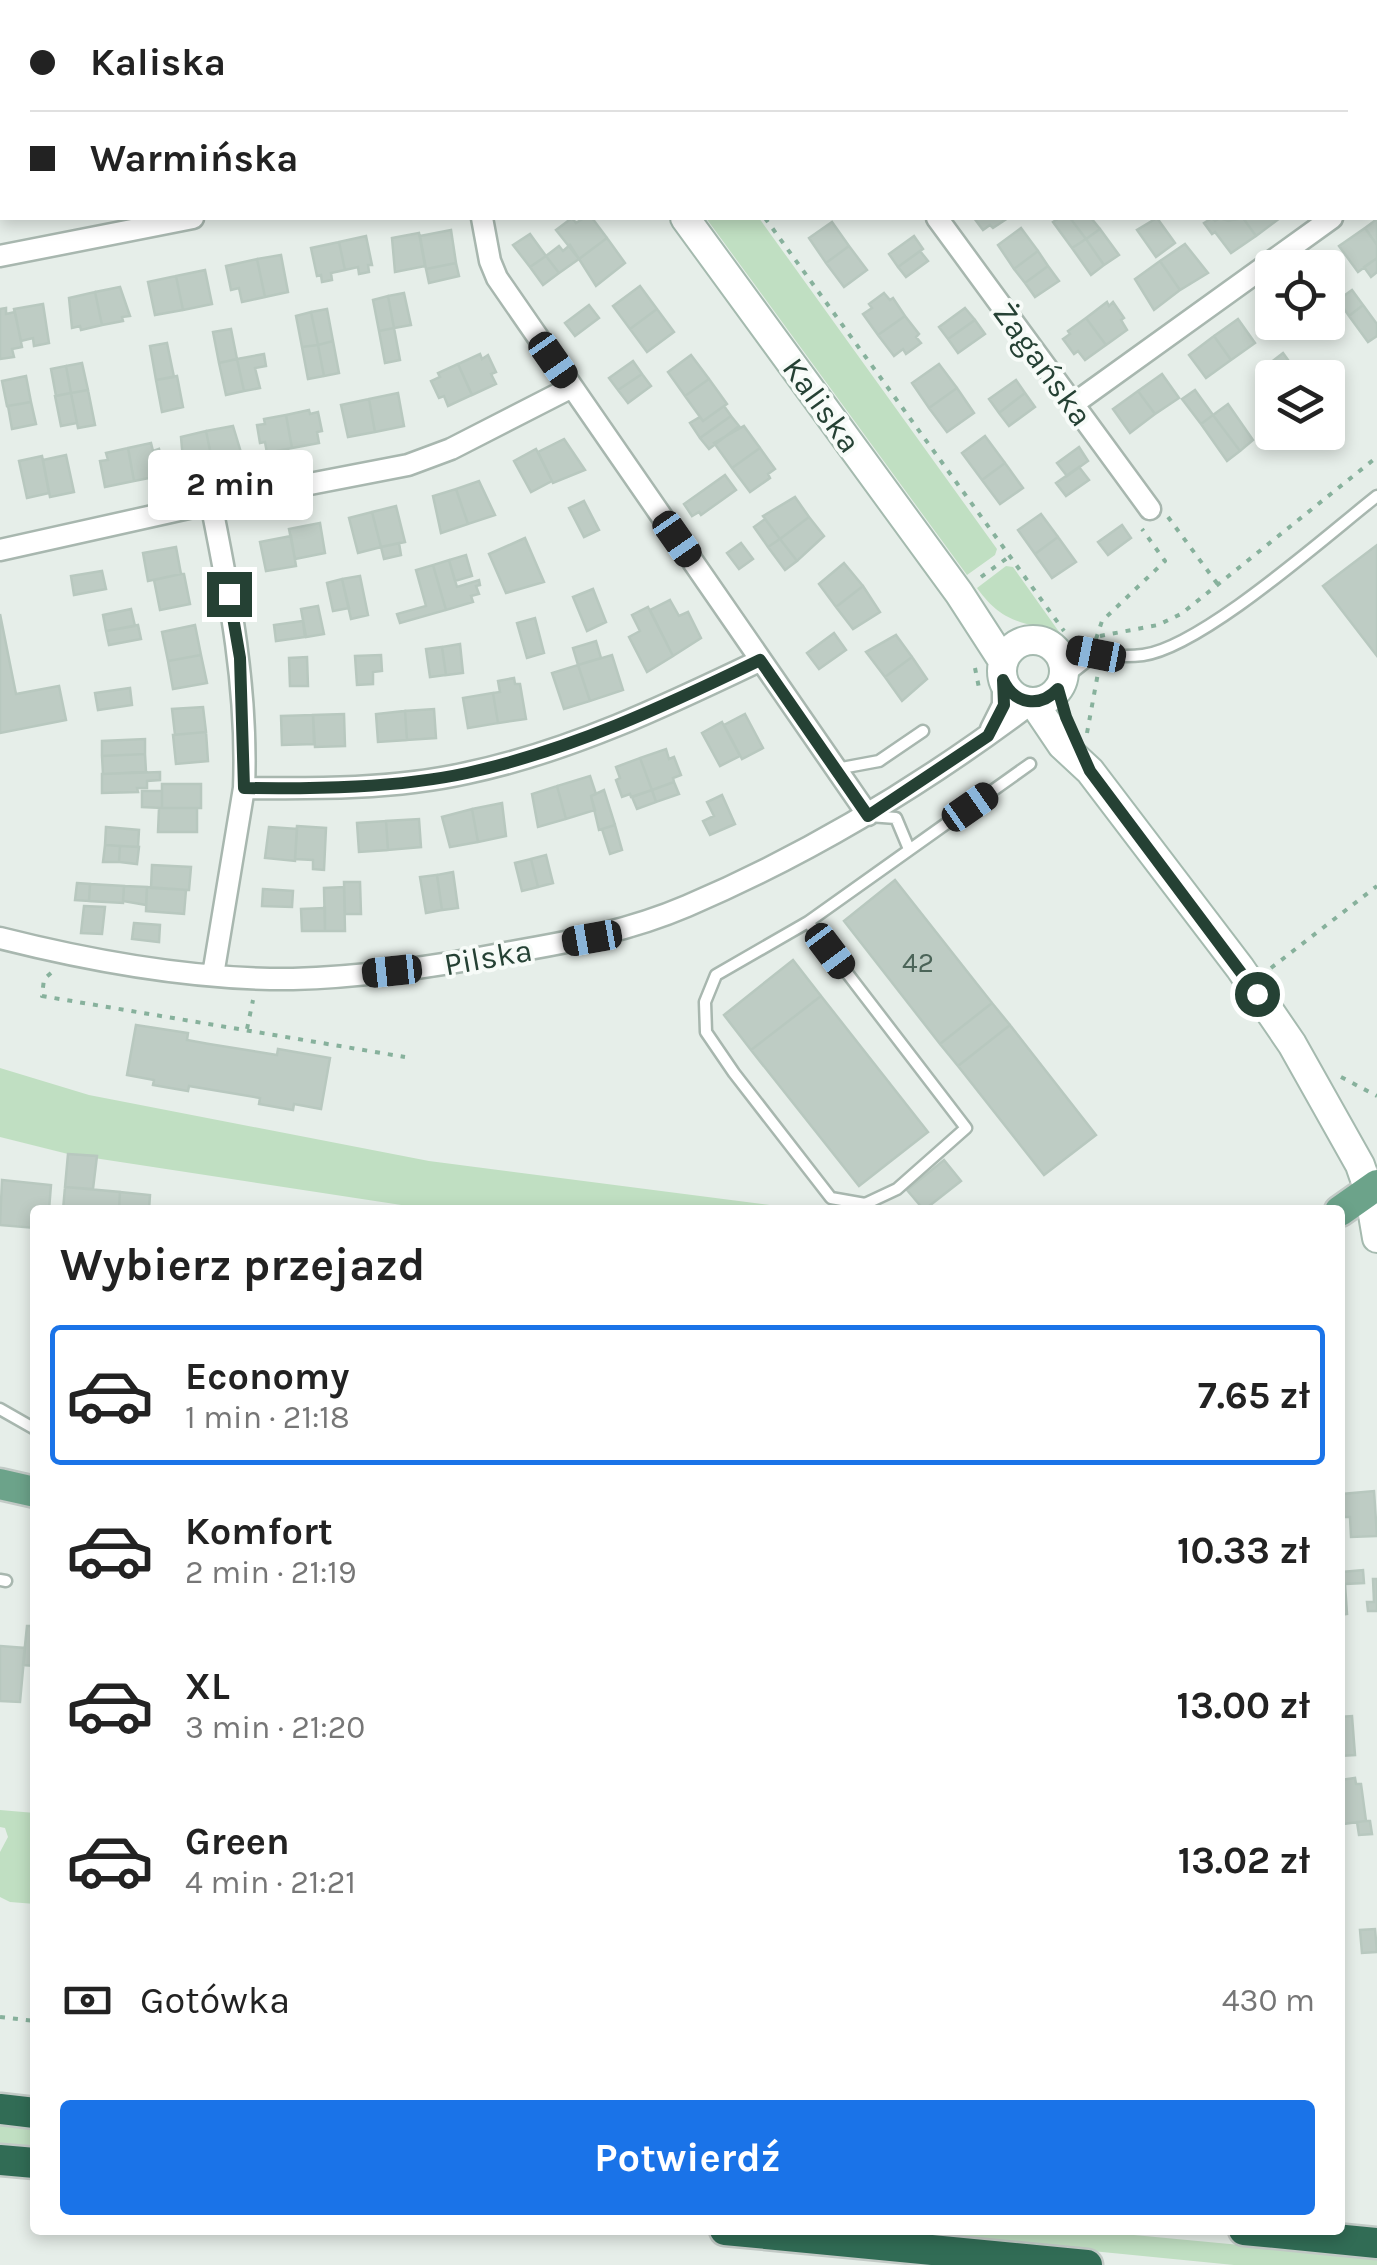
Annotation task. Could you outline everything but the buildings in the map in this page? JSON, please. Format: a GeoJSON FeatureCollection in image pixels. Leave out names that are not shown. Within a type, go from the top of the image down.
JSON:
{"type":"FeatureCollection","features":[{"type":"Feature","properties":{"kind":"highway"},"geometry":{"type":"LineString","coordinates":[[0,2110],[30,2113]]}},
{"type":"Feature","properties":{"kind":"highway"},"geometry":{"type":"LineString","coordinates":[[0,2160],[30,2163]]}},
{"type":"Feature","properties":{"kind":"highway"},"geometry":{"type":"LineString","coordinates":[[777,2235],[1087,2265]]}},
{"type":"Feature","properties":{"kind":"highway"},"geometry":{"type":"LineString","coordinates":[[1295,2235],[1377,2243]]}},
{"type":"Feature","properties":{"kind":"main road"},"geometry":{"type":"LineString","coordinates":[[1345,1208],[1374,1191]]}},
{"type":"Feature","properties":{"kind":"main road"},"geometry":{"type":"LineString","coordinates":[[0,1484],[30,1491]]}},
{"type":"Feature","properties":{"kind":"street"},"geometry":{"type":"LineString","coordinates":[[0,256],[182,220]]}},
{"type":"Feature","properties":{"kind":"street"},"geometry":{"type":"LineString","coordinates":[[482,220],[497,278],[868,816]]}},
{"type":"Feature","properties":{"kind":"street","name":"Kaliska"},"geometry":{"type":"LineString","coordinates":[[687,220],[959,593],[996,679]]}},
{"type":"Feature","properties":{"kind":"street","name":"Żagańska"},"geometry":{"type":"LineString","coordinates":[[938,220],[1072,405],[1141,512]]}},
{"type":"Feature","properties":{"kind":"street"},"geometry":{"type":"LineString","coordinates":[[1072,405],[1329,220]]}},
{"type":"Feature","properties":{"kind":"street"},"geometry":{"type":"LineString","coordinates":[[0,550],[408,465],[452,449],[572,387]]}},
{"type":"Feature","properties":{"kind":"street"},"geometry":{"type":"LineString","coordinates":[[211,503],[240,658],[244,788],[213,975]]}},
{"type":"Feature","properties":{"kind":"street","name":"Kaliska"},"geometry":{"type":"LineString","coordinates":[[959,593],[1004,626],[1050,641]]}},
{"type":"Feature","properties":{"kind":"street"},"geometry":{"type":"LineString","coordinates":[[988,736],[1004,705],[996,679],[1014,645],[1050,641],[1063,661],[1061,685],[1066,717],[1090,771]]}},
{"type":"Feature","properties":{"kind":"street"},"geometry":{"type":"LineString","coordinates":[[244,788],[418,780],[478,770],[620,726],[760,660]]}},
{"type":"Feature","properties":{"kind":"street"},"geometry":{"type":"LineString","coordinates":[[996,679],[1014,696],[1033,702],[1043,701],[1061,685]]}},
{"type":"Feature","properties":{"kind":"street"},"geometry":{"type":"LineString","coordinates":[[1033,702],[1062,745],[1090,771],[1240,968],[1292,1044],[1374,1191],[1377,1238]]}},
{"type":"Feature","properties":{"kind":"street","name":"Pilska"},"geometry":{"type":"LineString","coordinates":[[0,938],[60,953],[213,975],[292,979],[435,966],[592,938],[684,908],[868,816],[1033,702]]}},
{"type":"Feature","properties":{"kind":"lane"},"geometry":{"type":"LineString","coordinates":[[1050,641],[1096,654],[1144,655],[1183,642],[1377,496]]}},
{"type":"Feature","properties":{"kind":"lane"},"geometry":{"type":"LineString","coordinates":[[1061,685],[1096,654]]}},
{"type":"Feature","properties":{"kind":"lane"},"geometry":{"type":"LineString","coordinates":[[835,770],[879,761],[923,731]]}},
{"type":"Feature","properties":{"kind":"lane"},"geometry":{"type":"LineString","coordinates":[[808,922],[966,1128],[898,1190],[865,1204],[830,1198],[706,1032],[705,1002],[716,975],[808,922],[1030,764]]}},
{"type":"Feature","properties":{"kind":"lane"},"geometry":{"type":"LineString","coordinates":[[868,816],[896,818],[909,849]]}},
{"type":"Feature","properties":{"kind":"lane"},"geometry":{"type":"LineString","coordinates":[[0,1409],[30,1427]]}},
{"type":"Feature","properties":{"kind":"path"},"geometry":{"type":"LineString","coordinates":[[766,220],[1010,556],[1050,641]]}},
{"type":"Feature","properties":{"kind":"path"},"geometry":{"type":"LineString","coordinates":[[1082,637],[1158,626],[1181,614],[1377,458]]}},
{"type":"Feature","properties":{"kind":"path"},"geometry":{"type":"LineString","coordinates":[[1096,637],[1102,622],[1165,560],[1141,512],[1158,503],[1219,586]]}},
{"type":"Feature","properties":{"kind":"path"},"geometry":{"type":"LineString","coordinates":[[959,593],[1010,556]]}},
{"type":"Feature","properties":{"kind":"path"},"geometry":{"type":"LineString","coordinates":[[972,657],[996,679]]}},
{"type":"Feature","properties":{"kind":"path"},"geometry":{"type":"LineString","coordinates":[[1268,971],[1377,886]]}},
{"type":"Feature","properties":{"kind":"path"},"geometry":{"type":"LineString","coordinates":[[60,953],[56,969],[44,980],[42,996],[405,1057]]}},
{"type":"Feature","properties":{"kind":"path"},"geometry":{"type":"LineString","coordinates":[[0,2017],[30,2020]]}},
{"type":"Feature","properties":{"kind":"green space"},"geometry":{"type":"Polygon","coordinates":[[[707,220],[760,220],[997,549],[995,555],[967,575],[707,220]]]}},
{"type":"Feature","properties":{"kind":"green space"},"geometry":{"type":"Polygon","coordinates":[[[1006,566],[1013,567],[1062,636],[1006,616],[987,601],[977,588],[1006,566]]]}},
{"type":"Feature","properties":{"kind":"green space"},"geometry":{"type":"Polygon","coordinates":[[[0,1068],[89,1095],[429,1161],[770,1205],[401,1205],[68,1154],[0,1137],[0,1068]]]}},
{"type":"Feature","properties":{"kind":"green space"},"geometry":{"type":"Polygon","coordinates":[[[0,1810],[30,1813],[30,1904],[0,1897],[0,1852],[8,1837],[5,1828],[0,1827],[0,1810]]]}},
{"type":"Feature","properties":{"kind":"green space"},"geometry":{"type":"Polygon","coordinates":[[[0,2125],[30,2128],[30,2147],[0,2144],[0,2125]]]}},
{"type":"Feature","properties":{"kind":"green space"},"geometry":{"type":"Polygon","coordinates":[[[929,2235],[1134,2235],[1377,2258],[1377,2265],[1234,2265],[929,2235]]]}},
{"type":"Feature","properties":{"kind":"route"},"geometry":{"type":"LineString","coordinates":[[229,594],[240,658],[244,788],[361,784],[464,774],[620,726],[760,660],[868,816],[988,736],[1004,705],[1003,680],[1007,689],[1023,701],[1043,701],[1058,689],[1090,771],[1257,994]]}}]}
